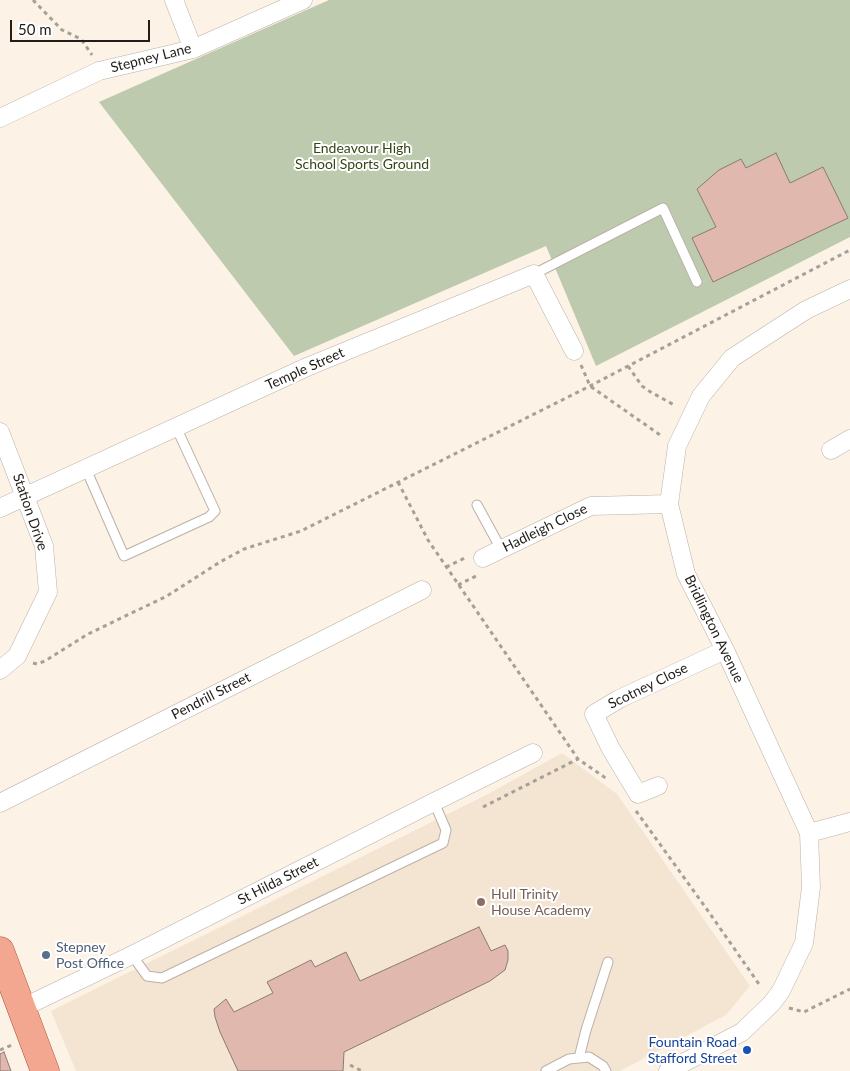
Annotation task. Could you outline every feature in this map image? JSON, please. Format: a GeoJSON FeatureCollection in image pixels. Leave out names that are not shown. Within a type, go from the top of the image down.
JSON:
{"type":"FeatureCollection","features":[{"type":"Feature","properties":{"kind":"main road"},"geometry":{"type":"LineString","coordinates":[[0,951],[45,1071]]}},
{"type":"Feature","properties":{"kind":"street"},"geometry":{"type":"LineString","coordinates":[[174,0],[193,49]]}},
{"type":"Feature","properties":{"kind":"street","name":"Stepney Lane"},"geometry":{"type":"LineString","coordinates":[[0,118],[99,71],[193,49],[303,0]]}},
{"type":"Feature","properties":{"kind":"street"},"geometry":{"type":"LineString","coordinates":[[534,274],[574,351]]}},
{"type":"Feature","properties":{"kind":"street","name":"Temple Street"},"geometry":{"type":"LineString","coordinates":[[0,508],[307,367],[534,274]]}},
{"type":"Feature","properties":{"kind":"street","name":"Bridlington Avenue"},"geometry":{"type":"LineString","coordinates":[[668,1071],[742,1032],[772,1003],[781,991],[804,943],[811,887],[809,833],[724,650],[686,574],[669,504],[677,446],[701,396],[732,358],[806,310],[850,289]]}},
{"type":"Feature","properties":{"kind":"street","name":"Station Drive"},"geometry":{"type":"LineString","coordinates":[[0,432],[44,546],[48,592],[17,656],[0,670]]}},
{"type":"Feature","properties":{"kind":"street"},"geometry":{"type":"LineString","coordinates":[[831,450],[850,440]]}},
{"type":"Feature","properties":{"kind":"street","name":"Hadleigh Close"},"geometry":{"type":"LineString","coordinates":[[483,558],[591,506],[669,504]]}},
{"type":"Feature","properties":{"kind":"street","name":"Pendrill Street"},"geometry":{"type":"LineString","coordinates":[[0,803],[422,590]]}},
{"type":"Feature","properties":{"kind":"street","name":"Scotney Close"},"geometry":{"type":"LineString","coordinates":[[658,786],[638,794],[611,749],[594,714],[620,699],[724,650]]}},
{"type":"Feature","properties":{"kind":"street","name":"St Hilda Street"},"geometry":{"type":"LineString","coordinates":[[22,1008],[132,955],[533,753]]}},
{"type":"Feature","properties":{"kind":"street"},"geometry":{"type":"LineString","coordinates":[[809,833],[850,822]]}},
{"type":"Feature","properties":{"kind":"lane"},"geometry":{"type":"LineString","coordinates":[[534,274],[663,208],[697,282]]}},
{"type":"Feature","properties":{"kind":"lane"},"geometry":{"type":"LineString","coordinates":[[86,469],[124,556],[209,517],[215,511],[176,427]]}},
{"type":"Feature","properties":{"kind":"lane"},"geometry":{"type":"LineString","coordinates":[[477,505],[501,549]]}},
{"type":"Feature","properties":{"kind":"lane"},"geometry":{"type":"LineString","coordinates":[[132,955],[147,976],[162,978],[443,843],[446,830],[434,802]]}},
{"type":"Feature","properties":{"kind":"lane"},"geometry":{"type":"LineString","coordinates":[[579,1058],[608,962]]}},
{"type":"Feature","properties":{"kind":"lane"},"geometry":{"type":"LineString","coordinates":[[546,1071],[570,1059],[590,1057],[603,1066],[606,1071]]}},
{"type":"Feature","properties":{"kind":"path"},"geometry":{"type":"LineString","coordinates":[[33,0],[62,30],[81,39],[99,71]]}},
{"type":"Feature","properties":{"kind":"path"},"geometry":{"type":"LineString","coordinates":[[17,656],[37,664],[45,661],[88,634],[167,596],[244,549],[301,531],[590,386],[850,250]]}},
{"type":"Feature","properties":{"kind":"path"},"geometry":{"type":"LineString","coordinates":[[574,351],[590,386],[677,446]]}},
{"type":"Feature","properties":{"kind":"path"},"geometry":{"type":"LineString","coordinates":[[628,366],[636,380],[649,392],[692,415]]}},
{"type":"Feature","properties":{"kind":"path"},"geometry":{"type":"LineString","coordinates":[[398,482],[433,546],[578,759],[610,781]]}},
{"type":"Feature","properties":{"kind":"path"},"geometry":{"type":"LineString","coordinates":[[483,807],[578,759]]}},
{"type":"Feature","properties":{"kind":"path"},"geometry":{"type":"LineString","coordinates":[[634,809],[772,1003],[804,1012],[850,989]]}},
{"type":"Feature","properties":{"kind":"path"},"geometry":{"type":"LineString","coordinates":[[350,1065],[362,1071]]}},
{"type":"Feature","properties":{"kind":"shaded area","name":"Hull Trinity House Academy"},"geometry":{"type":"Polygon","coordinates":[[[562,753],[617,794],[750,986],[726,1015],[620,1071],[76,1071],[51,1011],[488,794],[562,753]]]}},
{"type":"Feature","properties":{"kind":"green space","name":"Endeavour High School Sports Ground"},"geometry":{"type":"Polygon","coordinates":[[[329,0],[850,0],[850,237],[596,366],[546,246],[294,356],[99,102],[329,0]]]}},
{"type":"Feature","properties":{"kind":"building"},"geometry":{"type":"Polygon","coordinates":[[[776,153],[790,183],[823,167],[848,218],[713,282],[692,238],[716,227],[697,189],[719,170],[741,159],[746,168],[776,153]]]}},
{"type":"Feature","properties":{"kind":"building"},"geometry":{"type":"Polygon","coordinates":[[[479,927],[491,951],[505,945],[508,951],[508,960],[505,970],[490,981],[344,1052],[343,1071],[238,1071],[215,1017],[214,1009],[226,999],[234,1012],[273,993],[267,982],[311,960],[315,967],[346,952],[360,981],[479,927]]]}},
{"type":"Feature","properties":{"kind":"building"},"geometry":{"type":"Polygon","coordinates":[[[4,1052],[11,1071],[0,1071],[0,1054],[4,1052]]]}},
{"type":"Feature","properties":{"kind":"place","name":"Hull Trinity House Academy"},"geometry":{"type":"Point","coordinates":[481,902]}},
{"type":"Feature","properties":{"kind":"place","name":"Stepney Post Office"},"geometry":{"type":"Point","coordinates":[46,955]}},
{"type":"Feature","properties":{"kind":"place","name":"Fountain Road Stafford Street"},"geometry":{"type":"Point","coordinates":[747,1050]}}]}
